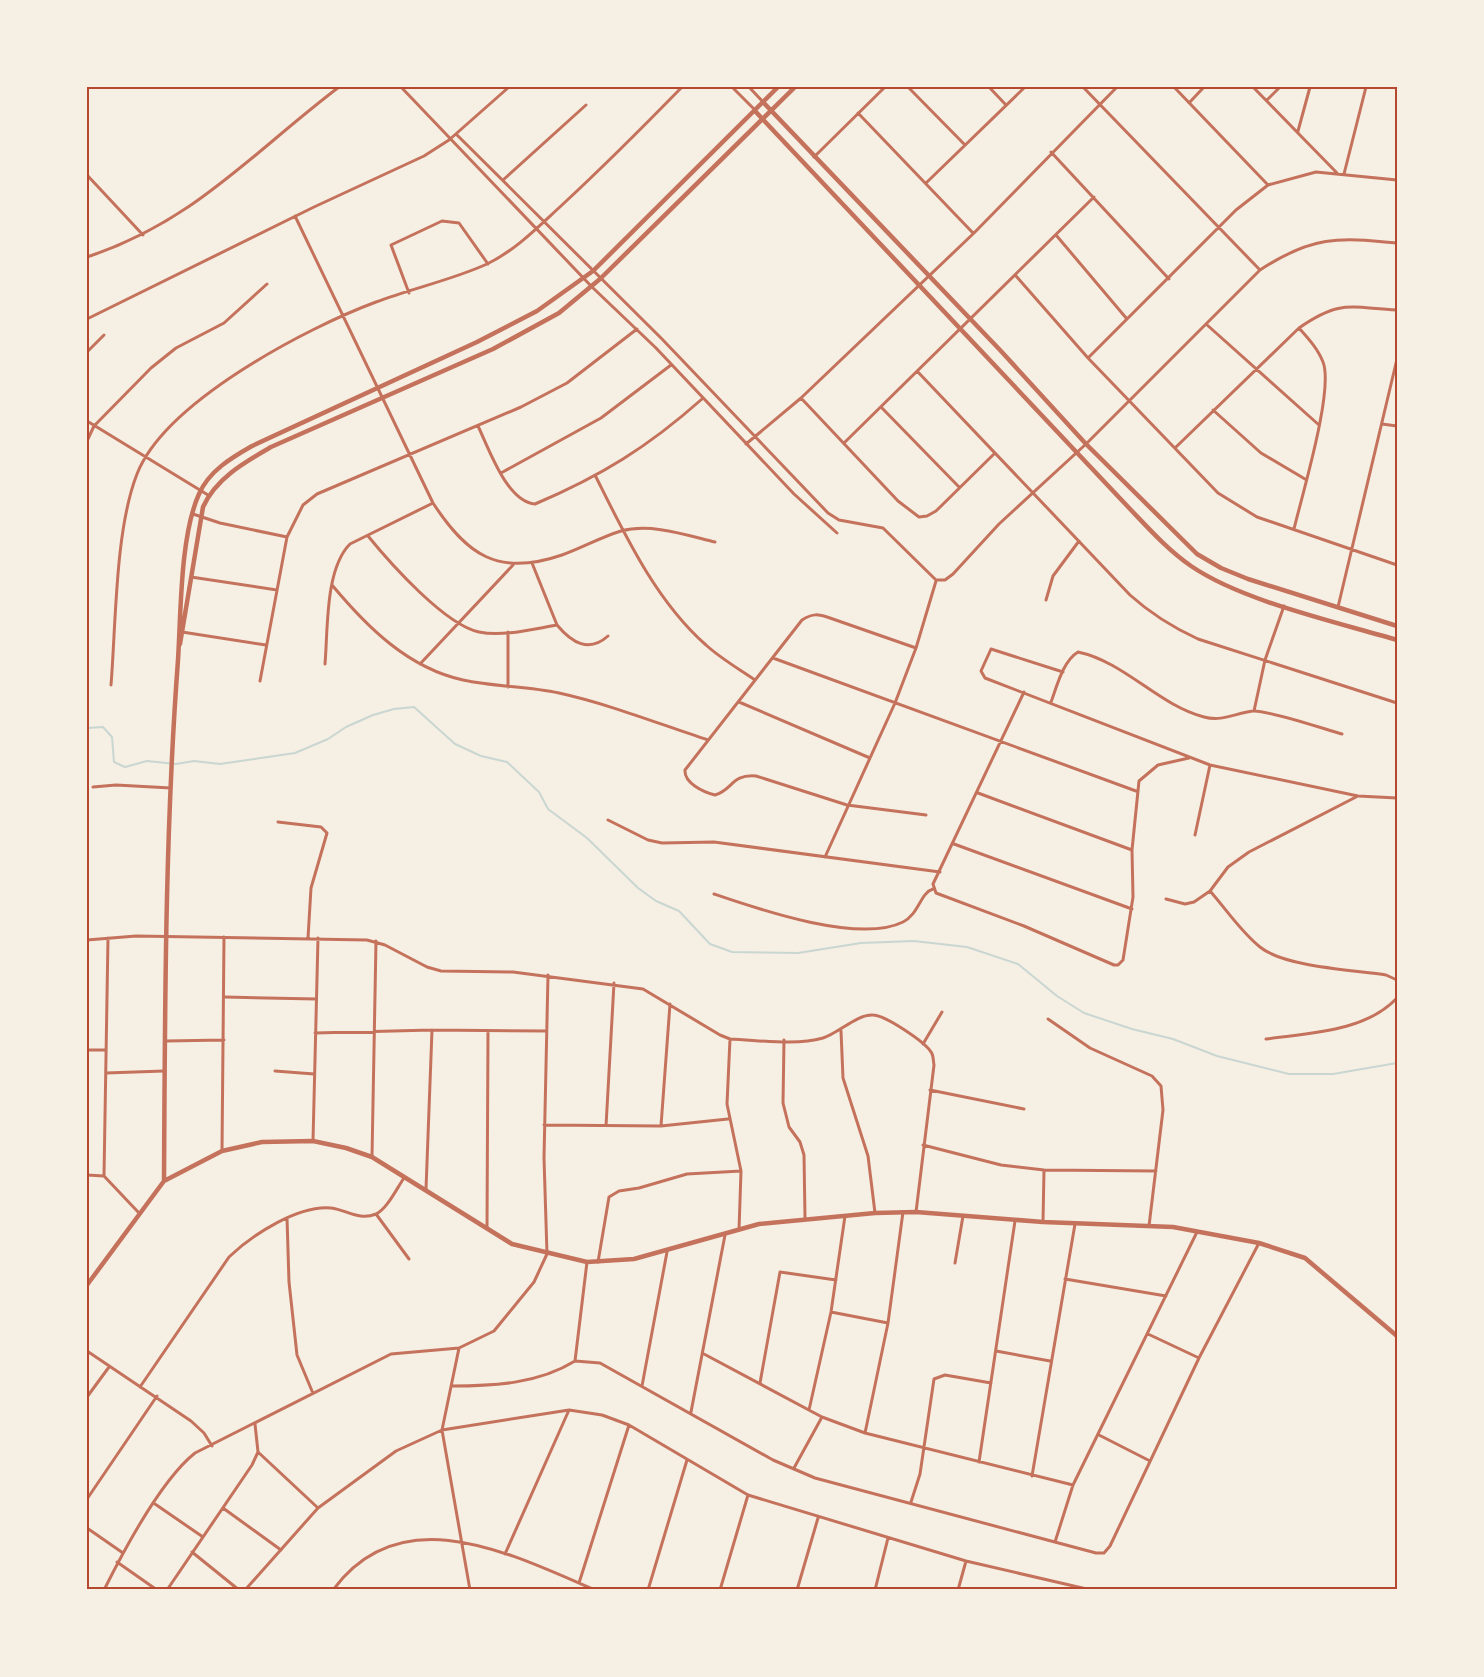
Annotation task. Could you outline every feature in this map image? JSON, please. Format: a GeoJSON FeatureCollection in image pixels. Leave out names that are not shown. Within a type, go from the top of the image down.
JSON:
{"type":"FeatureCollection","features":[{"type":"Feature","properties":{"kind":"street"},"geometry":{"type":"LineString","coordinates":[[87,256],[144,235],[173,219],[219,186],[339,87]]}},
{"type":"Feature","properties":{"kind":"street"},"geometry":{"type":"LineString","coordinates":[[401,87],[449,140],[592,287],[637,329],[794,494],[837,533]]}},
{"type":"Feature","properties":{"kind":"street"},"geometry":{"type":"LineString","coordinates":[[87,319],[295,216],[398,170],[449,140],[509,87]]}},
{"type":"Feature","properties":{"kind":"street"},"geometry":{"type":"LineString","coordinates":[[111,685],[124,534],[136,476],[145,457],[183,416],[249,365],[376,302],[488,264],[517,245],[682,87]]}},
{"type":"Feature","properties":{"kind":"street"},"geometry":{"type":"LineString","coordinates":[[732,87],[1163,543],[1190,566],[1212,579],[1284,606],[1397,640]]}},
{"type":"Feature","properties":{"kind":"street"},"geometry":{"type":"LineString","coordinates":[[749,87],[1086,444],[1197,554],[1221,568],[1248,579],[1397,626]]}},
{"type":"Feature","properties":{"kind":"street"},"geometry":{"type":"LineString","coordinates":[[164,1181],[165,937],[172,741],[179,646],[177,631],[193,514],[200,491],[212,475],[228,460],[252,446],[379,388],[537,311],[585,278],[778,87]]}},
{"type":"Feature","properties":{"kind":"street"},"geometry":{"type":"LineString","coordinates":[[179,646],[184,632],[201,517],[208,495],[242,464],[271,447],[533,330],[592,287],[795,87]]}},
{"type":"Feature","properties":{"kind":"street"},"geometry":{"type":"LineString","coordinates":[[814,157],[885,87]]}},
{"type":"Feature","properties":{"kind":"street"},"geometry":{"type":"LineString","coordinates":[[908,87],[965,145]]}},
{"type":"Feature","properties":{"kind":"street"},"geometry":{"type":"LineString","coordinates":[[989,87],[1006,105]]}},
{"type":"Feature","properties":{"kind":"street"},"geometry":{"type":"LineString","coordinates":[[926,183],[1025,87]]}},
{"type":"Feature","properties":{"kind":"street"},"geometry":{"type":"LineString","coordinates":[[1083,87],[1260,270]]}},
{"type":"Feature","properties":{"kind":"street"},"geometry":{"type":"LineString","coordinates":[[746,444],[801,398],[974,233],[1050,152],[1117,87]]}},
{"type":"Feature","properties":{"kind":"street"},"geometry":{"type":"LineString","coordinates":[[1174,87],[1268,184]]}},
{"type":"Feature","properties":{"kind":"street"},"geometry":{"type":"LineString","coordinates":[[1189,103],[1204,87]]}},
{"type":"Feature","properties":{"kind":"street"},"geometry":{"type":"LineString","coordinates":[[1253,87],[1337,173]]}},
{"type":"Feature","properties":{"kind":"street"},"geometry":{"type":"LineString","coordinates":[[1267,100],[1280,87]]}},
{"type":"Feature","properties":{"kind":"street"},"geometry":{"type":"LineString","coordinates":[[1298,131],[1310,87]]}},
{"type":"Feature","properties":{"kind":"street"},"geometry":{"type":"LineString","coordinates":[[1344,174],[1366,87]]}},
{"type":"Feature","properties":{"kind":"street"},"geometry":{"type":"LineString","coordinates":[[503,180],[586,105]]}},
{"type":"Feature","properties":{"kind":"street"},"geometry":{"type":"LineString","coordinates":[[858,113],[974,233]]}},
{"type":"Feature","properties":{"kind":"street"},"geometry":{"type":"LineString","coordinates":[[456,134],[662,339],[828,513],[839,520],[883,528],[936,580],[945,580],[953,574],[999,524],[1086,444],[1260,270],[1285,253],[1305,244],[1327,239],[1397,243]]}},
{"type":"Feature","properties":{"kind":"street"},"geometry":{"type":"LineString","coordinates":[[1050,152],[1169,279]]}},
{"type":"Feature","properties":{"kind":"street"},"geometry":{"type":"LineString","coordinates":[[1088,358],[1253,194],[1268,184],[1300,174],[1337,173],[1397,180]]}},
{"type":"Feature","properties":{"kind":"street"},"geometry":{"type":"LineString","coordinates":[[87,175],[144,235]]}},
{"type":"Feature","properties":{"kind":"street"},"geometry":{"type":"LineString","coordinates":[[844,442],[962,329],[1094,197]]}},
{"type":"Feature","properties":{"kind":"street"},"geometry":{"type":"LineString","coordinates":[[295,216],[433,503],[458,538],[475,552],[494,561],[513,565],[532,563],[561,555],[622,531],[651,529],[715,542]]}},
{"type":"Feature","properties":{"kind":"street"},"geometry":{"type":"LineString","coordinates":[[409,292],[391,245],[442,221],[459,223],[488,264]]}},
{"type":"Feature","properties":{"kind":"street"},"geometry":{"type":"LineString","coordinates":[[1056,235],[1127,319]]}},
{"type":"Feature","properties":{"kind":"street"},"geometry":{"type":"LineString","coordinates":[[1016,276],[1088,358],[1176,447],[1218,494],[1231,504],[1257,517],[1397,565]]}},
{"type":"Feature","properties":{"kind":"street"},"geometry":{"type":"LineString","coordinates":[[87,441],[94,426],[128,390],[176,348],[224,323],[267,284]]}},
{"type":"Feature","properties":{"kind":"street"},"geometry":{"type":"LineString","coordinates":[[1176,447],[1299,328],[1335,307],[1397,310]]}},
{"type":"Feature","properties":{"kind":"street"},"geometry":{"type":"LineString","coordinates":[[1206,324],[1319,424]]}},
{"type":"Feature","properties":{"kind":"street"},"geometry":{"type":"LineString","coordinates":[[1294,529],[1325,389],[1324,363],[1299,328]]}},
{"type":"Feature","properties":{"kind":"street"},"geometry":{"type":"LineString","coordinates":[[260,681],[287,537],[303,505],[317,494],[478,426],[567,383],[637,329]]}},
{"type":"Feature","properties":{"kind":"street"},"geometry":{"type":"LineString","coordinates":[[87,352],[104,335]]}},
{"type":"Feature","properties":{"kind":"street"},"geometry":{"type":"LineString","coordinates":[[1338,607],[1397,359]]}},
{"type":"Feature","properties":{"kind":"street"},"geometry":{"type":"LineString","coordinates":[[501,473],[601,418],[671,365]]}},
{"type":"Feature","properties":{"kind":"street"},"geometry":{"type":"LineString","coordinates":[[917,371],[1130,596],[1171,627],[1198,639],[1397,703]]}},
{"type":"Feature","properties":{"kind":"street"},"geometry":{"type":"LineString","coordinates":[[801,398],[904,507],[919,517],[936,511],[995,453]]}},
{"type":"Feature","properties":{"kind":"street"},"geometry":{"type":"LineString","coordinates":[[478,426],[501,473],[519,500],[535,504],[596,477],[669,428],[702,399]]}},
{"type":"Feature","properties":{"kind":"street"},"geometry":{"type":"LineString","coordinates":[[881,407],[959,488]]}},
{"type":"Feature","properties":{"kind":"street"},"geometry":{"type":"LineString","coordinates":[[1213,410],[1262,453],[1305,479]]}},
{"type":"Feature","properties":{"kind":"street"},"geometry":{"type":"LineString","coordinates":[[87,422],[208,495]]}},
{"type":"Feature","properties":{"kind":"street"},"geometry":{"type":"LineString","coordinates":[[1382,424],[1397,426]]}},
{"type":"Feature","properties":{"kind":"street"},"geometry":{"type":"LineString","coordinates":[[596,477],[622,531],[686,626],[707,647],[755,680]]}},
{"type":"Feature","properties":{"kind":"street"},"geometry":{"type":"LineString","coordinates":[[325,664],[332,585],[337,562],[343,551],[350,544],[433,503]]}},
{"type":"Feature","properties":{"kind":"street"},"geometry":{"type":"LineString","coordinates":[[193,514],[287,537]]}},
{"type":"Feature","properties":{"kind":"street"},"geometry":{"type":"LineString","coordinates":[[368,536],[420,593],[457,622],[480,632],[508,632],[557,625]]}},
{"type":"Feature","properties":{"kind":"street"},"geometry":{"type":"LineString","coordinates":[[1046,600],[1053,576],[1078,541]]}},
{"type":"Feature","properties":{"kind":"street"},"geometry":{"type":"LineString","coordinates":[[532,563],[557,625],[572,640],[582,644],[600,644],[609,636]]}},
{"type":"Feature","properties":{"kind":"street"},"geometry":{"type":"LineString","coordinates":[[420,664],[513,565]]}},
{"type":"Feature","properties":{"kind":"street"},"geometry":{"type":"LineString","coordinates":[[191,577],[277,590]]}},
{"type":"Feature","properties":{"kind":"street"},"geometry":{"type":"LineString","coordinates":[[825,857],[895,703],[916,648],[936,580]]}},
{"type":"Feature","properties":{"kind":"street"},"geometry":{"type":"LineString","coordinates":[[332,585],[378,634],[400,652],[420,664],[464,681],[569,696],[708,740]]}},
{"type":"Feature","properties":{"kind":"street"},"geometry":{"type":"LineString","coordinates":[[1254,711],[1265,660],[1284,606]]}},
{"type":"Feature","properties":{"kind":"street"},"geometry":{"type":"LineString","coordinates":[[916,648],[817,614],[802,620],[708,740],[686,770],[685,776],[709,793],[721,793],[736,779],[745,775],[756,776],[847,805],[926,815]]}},
{"type":"Feature","properties":{"kind":"street"},"geometry":{"type":"LineString","coordinates":[[177,631],[266,645]]}},
{"type":"Feature","properties":{"kind":"street"},"geometry":{"type":"LineString","coordinates":[[508,632],[508,687]]}},
{"type":"Feature","properties":{"kind":"street"},"geometry":{"type":"LineString","coordinates":[[1062,672],[991,649],[982,666],[982,675],[1209,765],[1358,796],[1397,798]]}},
{"type":"Feature","properties":{"kind":"street"},"geometry":{"type":"LineString","coordinates":[[1051,702],[1062,672],[1072,656],[1078,652],[1120,670],[1186,711],[1206,718],[1236,717],[1254,711],[1342,734]]}},
{"type":"Feature","properties":{"kind":"street"},"geometry":{"type":"LineString","coordinates":[[773,658],[1136,791]]}},
{"type":"Feature","properties":{"kind":"street"},"geometry":{"type":"LineString","coordinates":[[714,894],[771,914],[830,927],[887,927],[903,923],[915,914],[926,892],[933,889],[1024,692]]}},
{"type":"Feature","properties":{"kind":"street"},"geometry":{"type":"LineString","coordinates":[[738,702],[870,758]]}},
{"type":"Feature","properties":{"kind":"street"},"geometry":{"type":"LineString","coordinates":[[933,889],[936,893],[1118,965],[1123,960],[1132,909],[1132,850],[1136,791],[1139,781],[1158,765],[1189,758]]}},
{"type":"Feature","properties":{"kind":"street"},"geometry":{"type":"LineString","coordinates":[[1195,835],[1209,765]]}},
{"type":"Feature","properties":{"kind":"street"},"geometry":{"type":"LineString","coordinates":[[93,787],[116,784],[171,787]]}},
{"type":"Feature","properties":{"kind":"street"},"geometry":{"type":"LineString","coordinates":[[978,793],[1132,850]]}},
{"type":"Feature","properties":{"kind":"street"},"geometry":{"type":"LineString","coordinates":[[1166,899],[1185,904],[1194,902],[1210,891],[1228,867],[1249,852],[1358,796]]}},
{"type":"Feature","properties":{"kind":"street"},"geometry":{"type":"LineString","coordinates":[[608,820],[648,840],[662,843],[714,842],[939,872]]}},
{"type":"Feature","properties":{"kind":"street"},"geometry":{"type":"LineString","coordinates":[[278,822],[326,828],[327,833],[311,888],[308,938]]}},
{"type":"Feature","properties":{"kind":"street"},"geometry":{"type":"LineString","coordinates":[[954,844],[1132,909]]}},
{"type":"Feature","properties":{"kind":"street"},"geometry":{"type":"LineString","coordinates":[[1210,891],[1249,936],[1271,954],[1288,960],[1386,975],[1397,980]]}},
{"type":"Feature","properties":{"kind":"street"},"geometry":{"type":"LineString","coordinates":[[104,1176],[108,937]]}},
{"type":"Feature","properties":{"kind":"street"},"geometry":{"type":"LineString","coordinates":[[87,940],[108,937],[224,937],[376,941],[427,967],[441,971],[495,971],[548,975],[643,989],[709,1030],[730,1039],[822,1038],[841,1031],[871,1014],[883,1017],[923,1044],[933,1054],[916,1212]]}},
{"type":"Feature","properties":{"kind":"street"},"geometry":{"type":"LineString","coordinates":[[222,1151],[224,937]]}},
{"type":"Feature","properties":{"kind":"street"},"geometry":{"type":"LineString","coordinates":[[313,1141],[318,938]]}},
{"type":"Feature","properties":{"kind":"street"},"geometry":{"type":"LineString","coordinates":[[372,1157],[376,941]]}},
{"type":"Feature","properties":{"kind":"street"},"geometry":{"type":"LineString","coordinates":[[104,1590],[117,1562],[155,1503],[183,1463],[195,1453],[255,1424],[312,1391],[391,1354],[459,1348],[494,1331],[534,1281],[547,1254],[544,1125],[548,975]]}},
{"type":"Feature","properties":{"kind":"street"},"geometry":{"type":"LineString","coordinates":[[606,1126],[614,983]]}},
{"type":"Feature","properties":{"kind":"street"},"geometry":{"type":"LineString","coordinates":[[225,997],[316,999]]}},
{"type":"Feature","properties":{"kind":"street"},"geometry":{"type":"LineString","coordinates":[[1266,1039],[1349,1025],[1377,1015],[1397,998]]}},
{"type":"Feature","properties":{"kind":"street"},"geometry":{"type":"LineString","coordinates":[[661,1126],[670,1004]]}},
{"type":"Feature","properties":{"kind":"street"},"geometry":{"type":"LineString","coordinates":[[923,1044],[942,1012]]}},
{"type":"Feature","properties":{"kind":"street"},"geometry":{"type":"LineString","coordinates":[[1048,1019],[1090,1048],[1152,1076],[1161,1086],[1163,1110],[1149,1226]]}},
{"type":"Feature","properties":{"kind":"street"},"geometry":{"type":"LineString","coordinates":[[315,1034],[432,1029],[546,1031]]}},
{"type":"Feature","properties":{"kind":"street"},"geometry":{"type":"LineString","coordinates":[[426,1189],[432,1029]]}},
{"type":"Feature","properties":{"kind":"street"},"geometry":{"type":"LineString","coordinates":[[487,1230],[488,1031]]}},
{"type":"Feature","properties":{"kind":"street"},"geometry":{"type":"LineString","coordinates":[[841,1031],[843,1078],[868,1156],[876,1213]]}},
{"type":"Feature","properties":{"kind":"street"},"geometry":{"type":"LineString","coordinates":[[730,1039],[728,1119],[741,1171],[739,1230]]}},
{"type":"Feature","properties":{"kind":"street"},"geometry":{"type":"LineString","coordinates":[[165,1041],[224,1040]]}},
{"type":"Feature","properties":{"kind":"street"},"geometry":{"type":"LineString","coordinates":[[784,1040],[783,1103],[789,1127],[800,1142],[804,1155],[805,1218]]}},
{"type":"Feature","properties":{"kind":"street"},"geometry":{"type":"LineString","coordinates":[[87,1050],[106,1050]]}},
{"type":"Feature","properties":{"kind":"street"},"geometry":{"type":"LineString","coordinates":[[106,1072],[164,1071]]}},
{"type":"Feature","properties":{"kind":"street"},"geometry":{"type":"LineString","coordinates":[[274,1071],[314,1074]]}},
{"type":"Feature","properties":{"kind":"street"},"geometry":{"type":"LineString","coordinates":[[930,1090],[1024,1109]]}},
{"type":"Feature","properties":{"kind":"street"},"geometry":{"type":"LineString","coordinates":[[544,1125],[661,1126],[728,1119]]}},
{"type":"Feature","properties":{"kind":"street"},"geometry":{"type":"LineString","coordinates":[[87,1285],[164,1181],[222,1151],[262,1142],[313,1141],[346,1148],[372,1157],[512,1244],[587,1262],[634,1259],[667,1252],[739,1230],[805,1218],[876,1213],[916,1212],[1016,1221],[1149,1226],[1198,1231],[1259,1243],[1305,1258],[1397,1336]]}},
{"type":"Feature","properties":{"kind":"street"},"geometry":{"type":"LineString","coordinates":[[923,1145],[1001,1165],[1044,1170],[1156,1171]]}},
{"type":"Feature","properties":{"kind":"street"},"geometry":{"type":"LineString","coordinates":[[1043,1222],[1044,1170]]}},
{"type":"Feature","properties":{"kind":"street"},"geometry":{"type":"LineString","coordinates":[[598,1262],[609,1197],[613,1193],[687,1174],[741,1171]]}},
{"type":"Feature","properties":{"kind":"street"},"geometry":{"type":"LineString","coordinates":[[87,1175],[104,1176],[139,1213]]}},
{"type":"Feature","properties":{"kind":"street"},"geometry":{"type":"LineString","coordinates":[[140,1387],[230,1257],[262,1230],[287,1218],[330,1208],[355,1216],[376,1214],[405,1177]]}},
{"type":"Feature","properties":{"kind":"street"},"geometry":{"type":"LineString","coordinates":[[865,1433],[888,1323],[903,1212]]}},
{"type":"Feature","properties":{"kind":"street"},"geometry":{"type":"LineString","coordinates":[[376,1214],[409,1259]]}},
{"type":"Feature","properties":{"kind":"street"},"geometry":{"type":"LineString","coordinates":[[809,1410],[831,1312],[845,1216]]}},
{"type":"Feature","properties":{"kind":"street"},"geometry":{"type":"LineString","coordinates":[[955,1263],[963,1216]]}},
{"type":"Feature","properties":{"kind":"street"},"geometry":{"type":"LineString","coordinates":[[287,1218],[289,1282],[297,1355],[312,1391]]}},
{"type":"Feature","properties":{"kind":"street"},"geometry":{"type":"LineString","coordinates":[[979,1462],[1016,1221]]}},
{"type":"Feature","properties":{"kind":"street"},"geometry":{"type":"LineString","coordinates":[[1032,1476],[1075,1222]]}},
{"type":"Feature","properties":{"kind":"street"},"geometry":{"type":"LineString","coordinates":[[1055,1542],[1073,1485],[1198,1231]]}},
{"type":"Feature","properties":{"kind":"street"},"geometry":{"type":"LineString","coordinates":[[691,1412],[704,1354],[725,1235]]}},
{"type":"Feature","properties":{"kind":"street"},"geometry":{"type":"LineString","coordinates":[[451,1386],[497,1386],[564,1368],[574,1361],[600,1363],[814,1478],[911,1502],[1095,1553],[1104,1553],[1110,1546],[1199,1358],[1259,1243]]}},
{"type":"Feature","properties":{"kind":"street"},"geometry":{"type":"LineString","coordinates":[[642,1386],[667,1252]]}},
{"type":"Feature","properties":{"kind":"street"},"geometry":{"type":"LineString","coordinates":[[574,1361],[587,1262]]}},
{"type":"Feature","properties":{"kind":"street"},"geometry":{"type":"LineString","coordinates":[[760,1383],[780,1272],[836,1280]]}},
{"type":"Feature","properties":{"kind":"street"},"geometry":{"type":"LineString","coordinates":[[1065,1279],[1167,1296]]}},
{"type":"Feature","properties":{"kind":"street"},"geometry":{"type":"LineString","coordinates":[[831,1312],[888,1323]]}},
{"type":"Feature","properties":{"kind":"street"},"geometry":{"type":"LineString","coordinates":[[1148,1334],[1199,1358]]}},
{"type":"Feature","properties":{"kind":"street"},"geometry":{"type":"LineString","coordinates":[[459,1348],[442,1430],[470,1590]]}},
{"type":"Feature","properties":{"kind":"street"},"geometry":{"type":"LineString","coordinates":[[996,1351],[1050,1361]]}},
{"type":"Feature","properties":{"kind":"street"},"geometry":{"type":"LineString","coordinates":[[87,1352],[157,1396],[204,1433],[212,1446]]}},
{"type":"Feature","properties":{"kind":"street"},"geometry":{"type":"LineString","coordinates":[[704,1354],[822,1417],[865,1433],[1073,1485]]}},
{"type":"Feature","properties":{"kind":"street"},"geometry":{"type":"LineString","coordinates":[[87,1397],[109,1366]]}},
{"type":"Feature","properties":{"kind":"street"},"geometry":{"type":"LineString","coordinates":[[911,1502],[920,1474],[934,1379],[945,1375],[991,1383]]}},
{"type":"Feature","properties":{"kind":"street"},"geometry":{"type":"LineString","coordinates":[[87,1499],[157,1396]]}},
{"type":"Feature","properties":{"kind":"street"},"geometry":{"type":"LineString","coordinates":[[505,1554],[569,1410]]}},
{"type":"Feature","properties":{"kind":"street"},"geometry":{"type":"LineString","coordinates":[[245,1590],[318,1508],[396,1451],[442,1430],[569,1410],[602,1415],[629,1425],[665,1444],[687,1460],[748,1495],[966,1561],[1091,1590]]}},
{"type":"Feature","properties":{"kind":"street"},"geometry":{"type":"LineString","coordinates":[[793,1468],[822,1417]]}},
{"type":"Feature","properties":{"kind":"street"},"geometry":{"type":"LineString","coordinates":[[166,1590],[223,1508],[258,1452],[255,1424]]}},
{"type":"Feature","properties":{"kind":"street"},"geometry":{"type":"LineString","coordinates":[[579,1583],[629,1425]]}},
{"type":"Feature","properties":{"kind":"street"},"geometry":{"type":"LineString","coordinates":[[1099,1435],[1150,1461]]}},
{"type":"Feature","properties":{"kind":"street"},"geometry":{"type":"LineString","coordinates":[[258,1452],[318,1508]]}},
{"type":"Feature","properties":{"kind":"street"},"geometry":{"type":"LineString","coordinates":[[648,1590],[687,1460]]}},
{"type":"Feature","properties":{"kind":"street"},"geometry":{"type":"LineString","coordinates":[[720,1590],[748,1495]]}},
{"type":"Feature","properties":{"kind":"street"},"geometry":{"type":"LineString","coordinates":[[155,1503],[203,1536]]}},
{"type":"Feature","properties":{"kind":"street"},"geometry":{"type":"LineString","coordinates":[[223,1508],[281,1550]]}},
{"type":"Feature","properties":{"kind":"street"},"geometry":{"type":"LineString","coordinates":[[797,1590],[818,1518]]}},
{"type":"Feature","properties":{"kind":"street"},"geometry":{"type":"LineString","coordinates":[[87,1528],[123,1553]]}},
{"type":"Feature","properties":{"kind":"street"},"geometry":{"type":"LineString","coordinates":[[875,1590],[888,1538]]}},
{"type":"Feature","properties":{"kind":"street"},"geometry":{"type":"LineString","coordinates":[[333,1590],[340,1580],[376,1550],[403,1540],[460,1540],[505,1554],[595,1590]]}},
{"type":"Feature","properties":{"kind":"street"},"geometry":{"type":"LineString","coordinates":[[192,1552],[239,1590]]}},
{"type":"Feature","properties":{"kind":"street"},"geometry":{"type":"LineString","coordinates":[[957,1590],[966,1561]]}},
{"type":"Feature","properties":{"kind":"street"},"geometry":{"type":"LineString","coordinates":[[117,1562],[157,1590]]}},
{"type":"Feature","properties":{"kind":"street"},"geometry":{"type":"LineString","coordinates":[[1054,1590],[1056,1583]]}},
{"type":"Feature","properties":{"kind":"waterway"},"geometry":{"type":"LineString","coordinates":[[87,728],[103,727],[112,737],[114,762],[125,767],[147,761],[176,764],[194,761],[220,764],[295,753],[328,739],[346,727],[373,715],[394,709],[414,707],[455,744],[481,756],[507,762],[539,792],[548,809],[587,838],[638,888],[656,901],[679,911],[710,944],[732,952],[798,953],[861,943],[914,941],[967,947],[1018,964],[1057,996],[1084,1013],[1132,1029],[1173,1039],[1217,1056],[1289,1074],[1333,1074],[1397,1063]]}}]}
